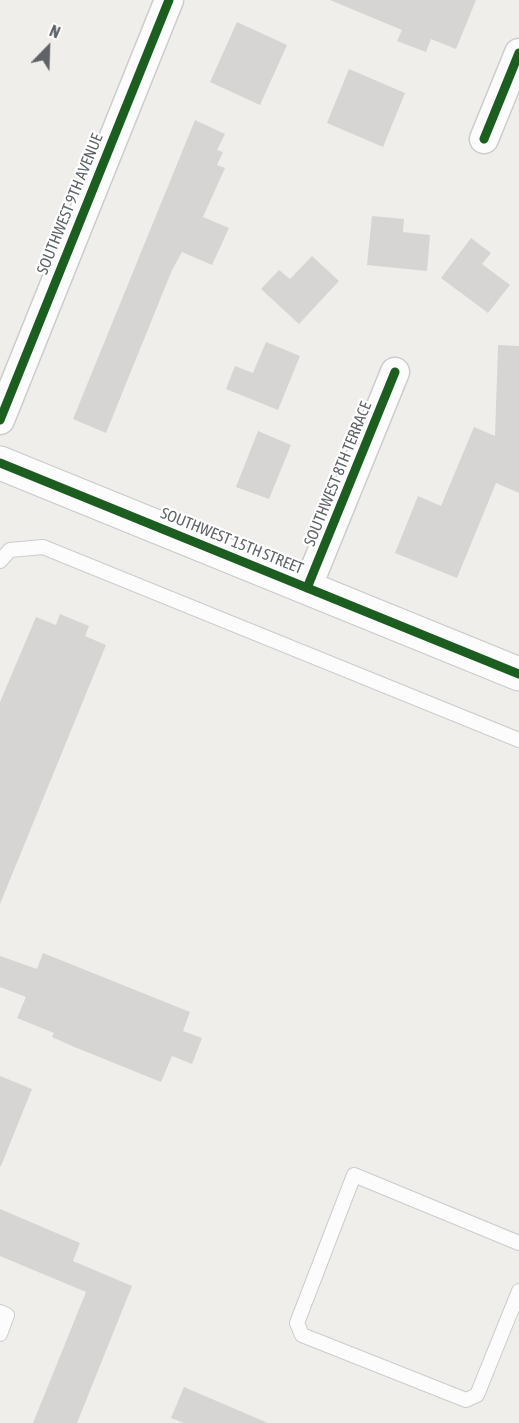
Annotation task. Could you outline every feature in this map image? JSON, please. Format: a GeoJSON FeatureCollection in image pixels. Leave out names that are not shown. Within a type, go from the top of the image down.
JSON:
{"type":"FeatureCollection","features":[{"type":"Feature","properties":{"kind":"street","name":"SOUTHWEST 9TH AVENUE"},"geometry":{"type":"LineString","coordinates":[[0,420],[169,0]]}},
{"type":"Feature","properties":{"kind":"street"},"geometry":{"type":"LineString","coordinates":[[484,139],[519,53]]}},
{"type":"Feature","properties":{"kind":"street","name":"SOUTHWEST 8TH TERRACE"},"geometry":{"type":"LineString","coordinates":[[307,588],[396,372]]}},
{"type":"Feature","properties":{"kind":"street","name":"SOUTHWEST 15TH STREET"},"geometry":{"type":"LineString","coordinates":[[0,463],[519,674]]}},
{"type":"Feature","properties":{"kind":"lane"},"geometry":{"type":"LineString","coordinates":[[0,561],[10,550],[43,547],[519,740]]}},
{"type":"Feature","properties":{"kind":"lane"},"geometry":{"type":"LineString","coordinates":[[519,1243],[354,1175],[297,1323],[302,1335],[466,1400],[477,1395],[519,1291]]}},
{"type":"Feature","properties":{"kind":"lane"},"geometry":{"type":"LineString","coordinates":[[0,1312],[7,1315],[0,1334]]}},
{"type":"Feature","properties":{"kind":"building"},"geometry":{"type":"Polygon","coordinates":[[[330,0],[476,0],[456,49],[431,39],[426,52],[397,41],[402,30],[330,0]]]}},
{"type":"Feature","properties":{"kind":"building"},"geometry":{"type":"Polygon","coordinates":[[[237,22],[287,45],[260,105],[210,82],[237,22]]]}},
{"type":"Feature","properties":{"kind":"building"},"geometry":{"type":"Polygon","coordinates":[[[349,69],[405,93],[383,147],[327,123],[349,69]]]}},
{"type":"Feature","properties":{"kind":"building"},"geometry":{"type":"Polygon","coordinates":[[[195,120],[225,134],[217,150],[223,152],[217,165],[225,168],[203,217],[229,228],[212,265],[182,252],[172,270],[106,433],[73,419],[195,120]]]}},
{"type":"Feature","properties":{"kind":"building"},"geometry":{"type":"Polygon","coordinates":[[[372,216],[404,219],[403,232],[430,235],[427,271],[367,265],[372,216]]]}},
{"type":"Feature","properties":{"kind":"building"},"geometry":{"type":"Polygon","coordinates":[[[471,238],[491,253],[482,264],[510,285],[488,313],[441,278],[471,238]]]}},
{"type":"Feature","properties":{"kind":"building"},"geometry":{"type":"Polygon","coordinates":[[[312,256],[339,281],[299,324],[261,289],[279,270],[290,279],[312,256]]]}},
{"type":"Feature","properties":{"kind":"building"},"geometry":{"type":"Polygon","coordinates":[[[266,342],[300,356],[278,410],[226,389],[235,366],[253,373],[266,342]]]}},
{"type":"Feature","properties":{"kind":"building"},"geometry":{"type":"Polygon","coordinates":[[[498,345],[519,346],[519,493],[496,483],[457,578],[395,553],[418,496],[441,506],[474,427],[495,436],[498,345]]]}},
{"type":"Feature","properties":{"kind":"building"},"geometry":{"type":"Polygon","coordinates":[[[258,431],[291,445],[269,499],[236,487],[258,431]]]}},
{"type":"Feature","properties":{"kind":"building"},"geometry":{"type":"Polygon","coordinates":[[[60,614],[89,626],[85,636],[106,645],[0,904],[0,702],[36,617],[56,625],[60,614]]]}},
{"type":"Feature","properties":{"kind":"building"},"geometry":{"type":"Polygon","coordinates":[[[43,953],[190,1012],[183,1031],[202,1038],[192,1064],[172,1056],[161,1082],[72,1046],[52,1037],[54,1033],[17,1018],[26,997],[0,987],[0,956],[37,969],[43,953]]]}},
{"type":"Feature","properties":{"kind":"building"},"geometry":{"type":"Polygon","coordinates":[[[0,1076],[32,1089],[1,1166],[0,1166],[0,1076]]]}},
{"type":"Feature","properties":{"kind":"building"},"geometry":{"type":"Polygon","coordinates":[[[0,1209],[80,1243],[73,1261],[132,1286],[77,1423],[33,1423],[86,1292],[0,1256],[0,1209]]]}},
{"type":"Feature","properties":{"kind":"building"},"geometry":{"type":"Polygon","coordinates":[[[184,1387],[268,1423],[184,1423],[171,1418],[184,1387]]]}},
{"type":"Feature","properties":{"kind":"cycle path"},"geometry":{"type":"LineString","coordinates":[[0,420],[169,0]]}},
{"type":"Feature","properties":{"kind":"cycle path"},"geometry":{"type":"LineString","coordinates":[[484,139],[519,53]]}},
{"type":"Feature","properties":{"kind":"cycle path"},"geometry":{"type":"LineString","coordinates":[[307,588],[395,372]]}},
{"type":"Feature","properties":{"kind":"cycle path"},"geometry":{"type":"LineString","coordinates":[[0,463],[519,674]]}}]}
